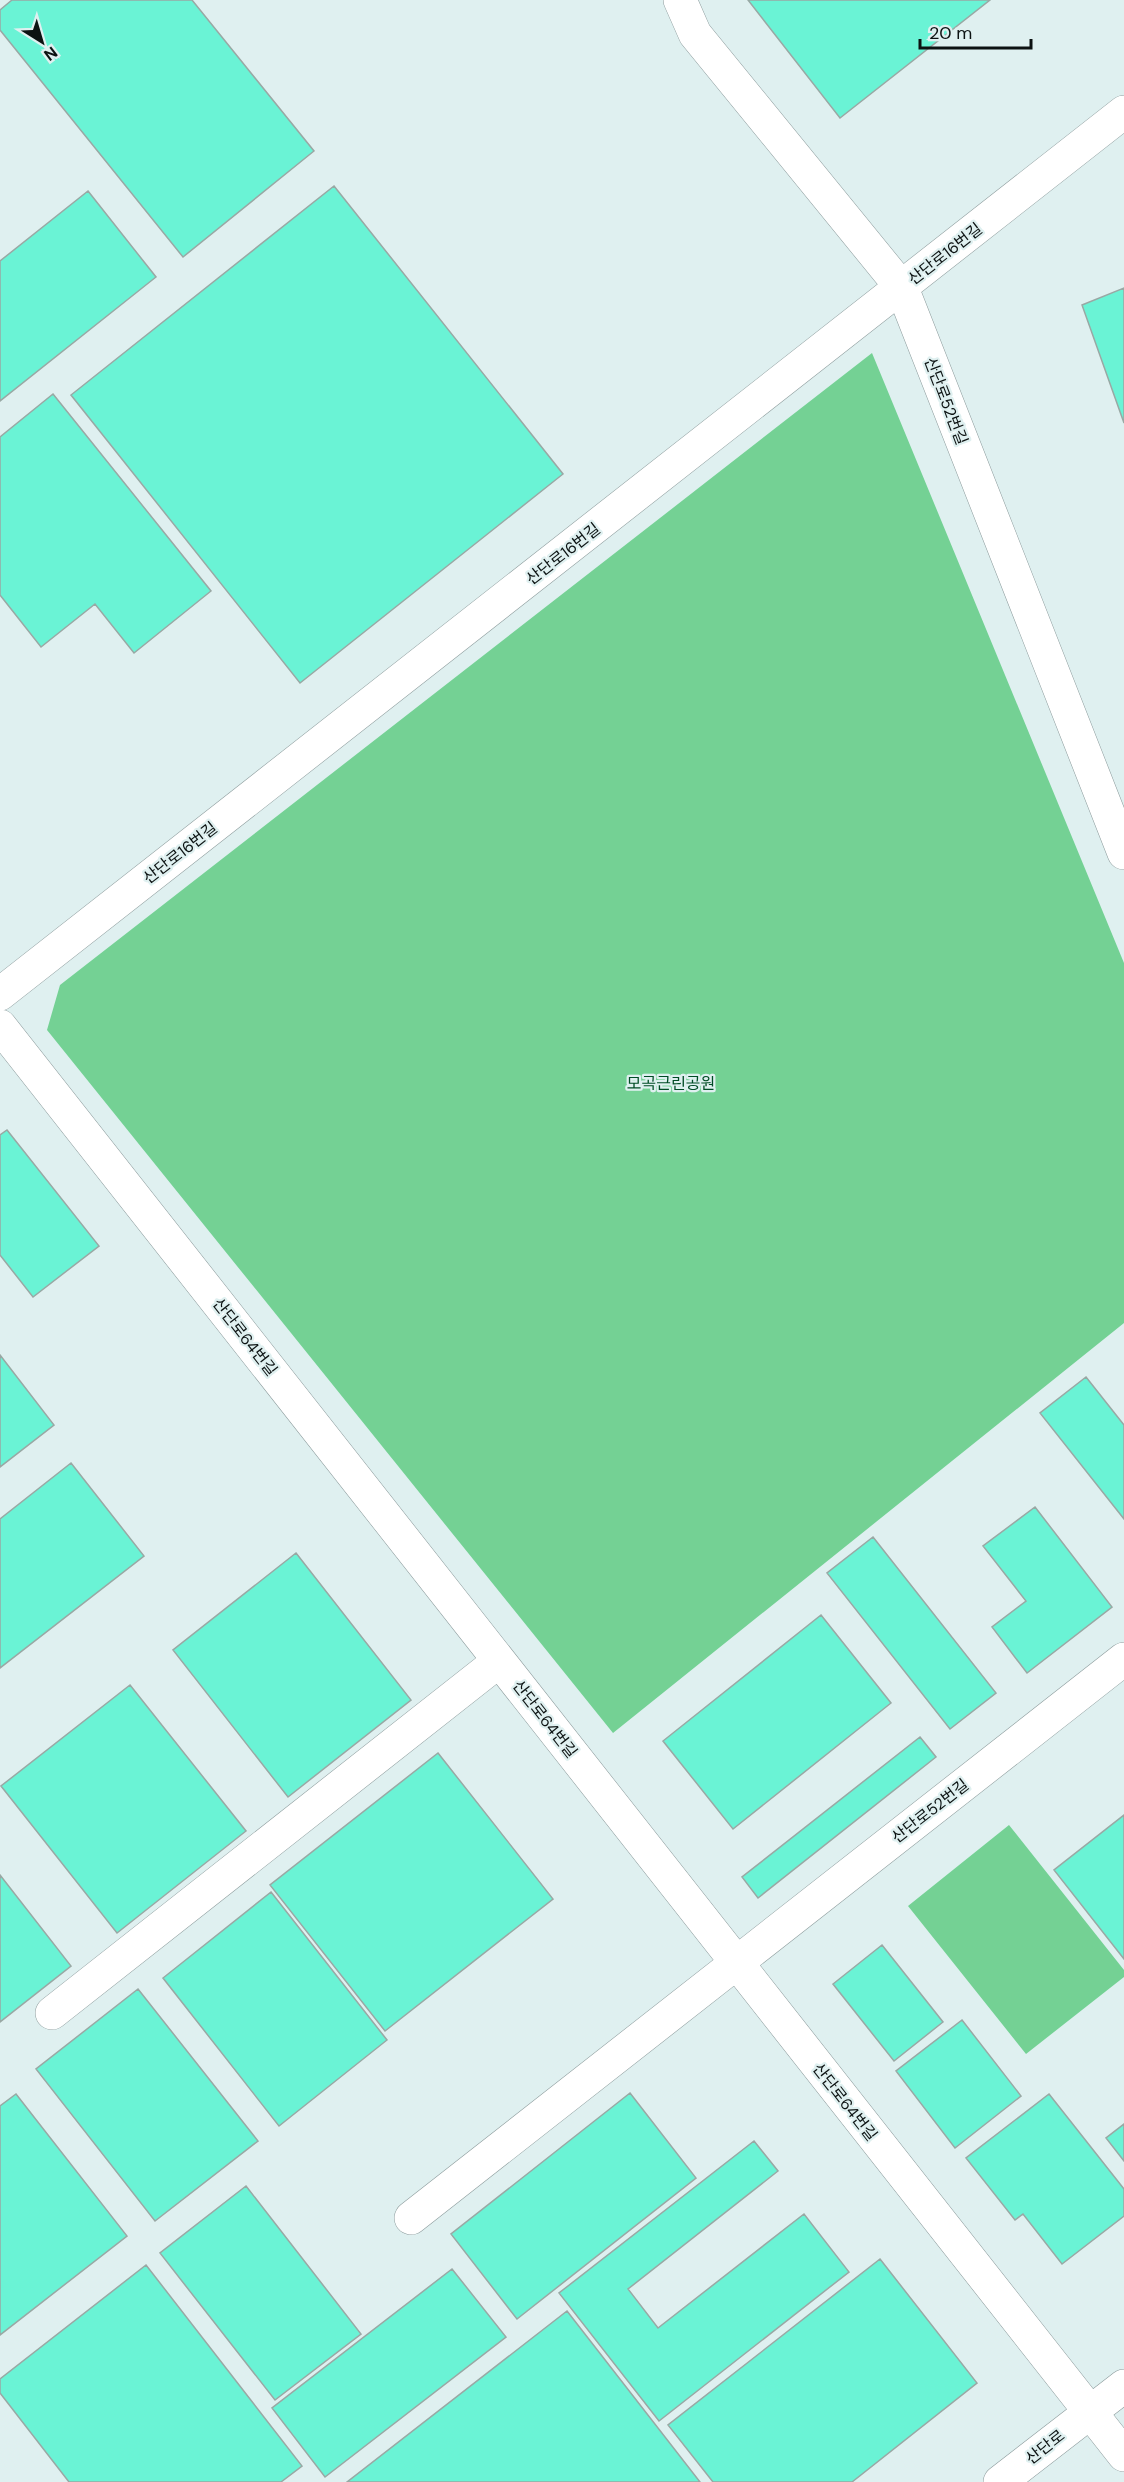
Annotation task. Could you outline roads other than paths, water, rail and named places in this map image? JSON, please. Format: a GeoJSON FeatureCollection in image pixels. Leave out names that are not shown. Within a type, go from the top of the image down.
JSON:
{"type":"FeatureCollection","features":[{"type":"Feature","properties":{"kind":"street","name":"산단로52번길"},"geometry":{"type":"LineString","coordinates":[[680,0],[695,34],[902,288],[1124,853]]}},
{"type":"Feature","properties":{"kind":"street","name":"산단로16번길"},"geometry":{"type":"LineString","coordinates":[[0,994],[1124,112]]}},
{"type":"Feature","properties":{"kind":"street","name":"산단로64번길"},"geometry":{"type":"LineString","coordinates":[[0,1026],[1090,2412]]}},
{"type":"Feature","properties":{"kind":"street","name":"산단로52번길"},"geometry":{"type":"LineString","coordinates":[[411,2218],[1124,1659]]}},
{"type":"Feature","properties":{"kind":"street"},"geometry":{"type":"LineString","coordinates":[[52,2013],[499,1661]]}},
{"type":"Feature","properties":{"kind":"street","name":"산단로"},"geometry":{"type":"LineString","coordinates":[[1000,2482],[1124,2386]]}},
{"type":"Feature","properties":{"kind":"street"},"geometry":{"type":"LineString","coordinates":[[1090,2412],[1124,2455]]}},
{"type":"Feature","properties":{"kind":"park label","name":"모곡근린공원"},"geometry":{"type":"Point","coordinates":[671,1083]}}]}
